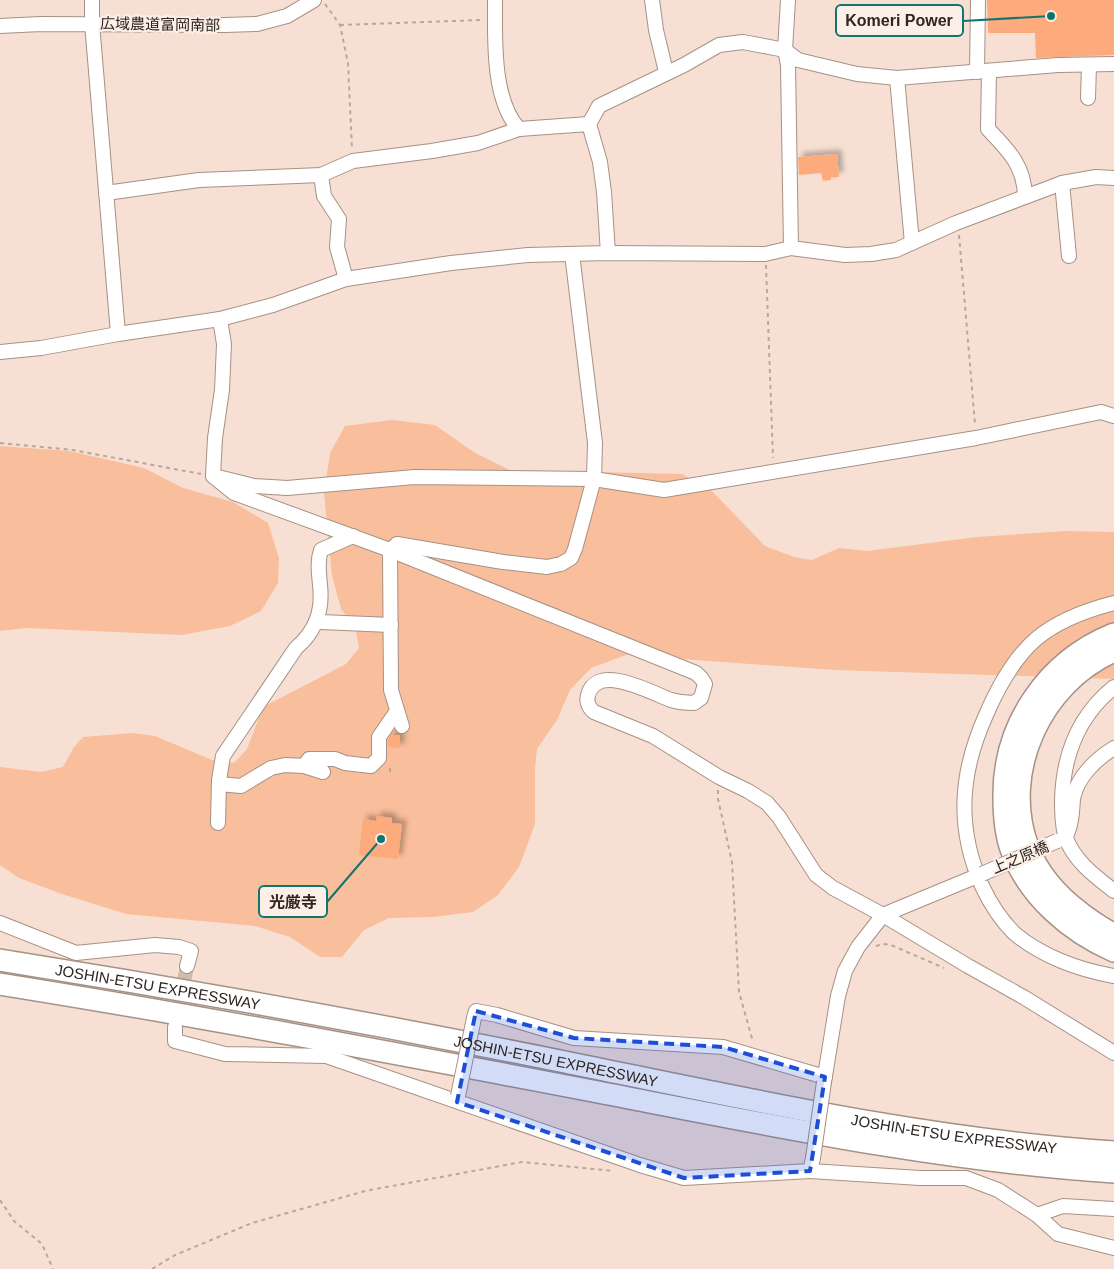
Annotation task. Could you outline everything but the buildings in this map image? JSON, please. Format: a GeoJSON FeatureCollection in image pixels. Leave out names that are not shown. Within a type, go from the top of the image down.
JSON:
{"type":"FeatureCollection","features":[{"type":"Feature","properties":{"kind":"highway"},"geometry":{"type":"LineString","coordinates":[[1114,634],[1090,646],[1055,672],[1027,707],[1009,748],[1004,791],[1005,821],[1012,850],[1020,868],[1032,887],[1062,920],[1082,934],[1114,950]]}},
{"type":"Feature","properties":{"kind":"highway"},"geometry":{"type":"LineString","coordinates":[[1114,651],[1092,663],[1076,675],[1049,703],[1031,736],[1024,754],[1019,792],[1023,831],[1028,848],[1047,881],[1065,900],[1092,922],[1114,934]]}},
{"type":"Feature","properties":{"kind":"highway","name":"JOSHIN-ETSU EXPRESSWAY"},"geometry":{"type":"LineString","coordinates":[[0,960],[140,982],[302,1012],[847,1118],[998,1141],[1114,1152]]}},
{"type":"Feature","properties":{"kind":"highway","name":"JOSHIN-ETSU EXPRESSWAY"},"geometry":{"type":"LineString","coordinates":[[0,984],[294,1034],[823,1134],[997,1162],[1114,1172]]}},
{"type":"Feature","properties":{"kind":"highway"},"geometry":{"type":"LineString","coordinates":[[997,1162],[1078,1174],[1114,1177]]}},
{"type":"Feature","properties":{"kind":"street"},"geometry":{"type":"LineString","coordinates":[[92,0],[92,24],[118,334]]}},
{"type":"Feature","properties":{"kind":"street","name":"広域農道富岡南部"},"geometry":{"type":"LineString","coordinates":[[0,26],[257,24],[287,16],[314,0]]}},
{"type":"Feature","properties":{"kind":"street"},"geometry":{"type":"LineString","coordinates":[[495,0],[498,74],[504,104],[511,121],[519,130]]}},
{"type":"Feature","properties":{"kind":"street"},"geometry":{"type":"LineString","coordinates":[[652,0],[656,30],[666,72]]}},
{"type":"Feature","properties":{"kind":"street"},"geometry":{"type":"LineString","coordinates":[[788,0],[785,50],[788,64],[791,248]]}},
{"type":"Feature","properties":{"kind":"street"},"geometry":{"type":"LineString","coordinates":[[978,0],[988,129],[1014,157],[1025,185],[1026,196]]}},
{"type":"Feature","properties":{"kind":"street"},"geometry":{"type":"LineString","coordinates":[[588,124],[600,106],[720,46],[742,42],[785,50],[798,60],[857,74],[898,78],[1114,64]]}},
{"type":"Feature","properties":{"kind":"street"},"geometry":{"type":"LineString","coordinates":[[1088,98],[1089,65]]}},
{"type":"Feature","properties":{"kind":"street"},"geometry":{"type":"LineString","coordinates":[[898,78],[912,243]]}},
{"type":"Feature","properties":{"kind":"street"},"geometry":{"type":"LineString","coordinates":[[106,193],[199,180],[321,175],[353,161],[478,143],[519,130],[588,124]]}},
{"type":"Feature","properties":{"kind":"street"},"geometry":{"type":"LineString","coordinates":[[588,124],[600,162],[608,252]]}},
{"type":"Feature","properties":{"kind":"street"},"geometry":{"type":"LineString","coordinates":[[321,175],[324,196],[340,219],[337,247],[346,279]]}},
{"type":"Feature","properties":{"kind":"street"},"geometry":{"type":"LineString","coordinates":[[0,352],[41,348],[118,334],[220,319],[273,305],[346,279],[490,259],[528,255],[608,252],[766,254],[791,248],[845,255],[871,254],[896,250],[956,223],[1062,183],[1096,177],[1114,178]]}},
{"type":"Feature","properties":{"kind":"street"},"geometry":{"type":"LineString","coordinates":[[1062,183],[1069,256]]}},
{"type":"Feature","properties":{"kind":"street"},"geometry":{"type":"LineString","coordinates":[[390,550],[397,544],[503,562],[547,567],[560,564],[571,558],[594,479],[594,443],[572,254]]}},
{"type":"Feature","properties":{"kind":"street"},"geometry":{"type":"LineString","coordinates":[[213,476],[215,438],[222,390],[224,344],[220,319]]}},
{"type":"Feature","properties":{"kind":"street"},"geometry":{"type":"LineString","coordinates":[[213,476],[254,486],[287,488],[415,477],[594,479],[664,490],[976,438],[1101,412],[1114,416]]}},
{"type":"Feature","properties":{"kind":"street"},"geometry":{"type":"LineString","coordinates":[[213,476],[234,493],[390,550],[696,673],[705,684],[701,698],[694,703],[673,700],[622,682],[603,680],[594,685],[588,694],[588,705],[594,712],[653,736],[719,777],[748,791],[767,803],[779,817],[816,875],[833,888],[1025,998],[1114,1053]]}},
{"type":"Feature","properties":{"kind":"street"},"geometry":{"type":"LineString","coordinates":[[218,823],[219,784],[223,756],[296,648],[307,639],[318,617],[320,612],[319,556],[322,550],[352,536]]}},
{"type":"Feature","properties":{"kind":"street"},"geometry":{"type":"LineString","coordinates":[[390,550],[391,690],[402,726]]}},
{"type":"Feature","properties":{"kind":"street"},"geometry":{"type":"LineString","coordinates":[[1114,603],[1056,625],[1036,639],[1018,657],[992,701],[971,754],[964,798],[964,822],[968,847],[988,898],[1001,917],[1014,932],[1053,957],[1077,967],[1114,976]]}},
{"type":"Feature","properties":{"kind":"street"},"geometry":{"type":"LineString","coordinates":[[318,617],[322,622],[391,625]]}},
{"type":"Feature","properties":{"kind":"street"},"geometry":{"type":"LineString","coordinates":[[1114,687],[1089,712],[1077,730],[1070,747],[1064,767],[1061,840],[1084,866],[1114,891]]}},
{"type":"Feature","properties":{"kind":"street"},"geometry":{"type":"LineString","coordinates":[[304,766],[309,759],[335,759],[345,764],[371,766],[379,758],[380,737],[397,711]]}},
{"type":"Feature","properties":{"kind":"street"},"geometry":{"type":"LineString","coordinates":[[1061,840],[1072,821],[1074,797],[1084,774],[1102,755],[1114,748]]}},
{"type":"Feature","properties":{"kind":"street"},"geometry":{"type":"LineString","coordinates":[[219,784],[241,786],[271,768],[285,766],[304,766],[323,772]]}},
{"type":"Feature","properties":{"kind":"street","name":"上之原橋"},"geometry":{"type":"LineString","coordinates":[[883,915],[1061,840]]}},
{"type":"Feature","properties":{"kind":"street"},"geometry":{"type":"LineString","coordinates":[[811,1165],[838,996],[845,971],[858,948],[883,915]]}},
{"type":"Feature","properties":{"kind":"street"},"geometry":{"type":"LineString","coordinates":[[0,922],[76,953],[155,945],[179,947],[191,952],[187,966]]}},
{"type":"Feature","properties":{"kind":"street"},"geometry":{"type":"LineString","coordinates":[[457,1099],[476,1011],[574,1038],[723,1047],[824,1080]]}},
{"type":"Feature","properties":{"kind":"street"},"geometry":{"type":"LineString","coordinates":[[175,1027],[175,1041],[225,1054],[326,1056],[457,1099],[640,1165],[684,1178],[811,1165],[920,1178],[966,1178],[998,1190],[1037,1216],[1058,1234],[1114,1248]]}},
{"type":"Feature","properties":{"kind":"street"},"geometry":{"type":"LineString","coordinates":[[1037,1216],[1064,1206],[1114,1208]]}},
{"type":"Feature","properties":{"kind":"path"},"geometry":{"type":"LineString","coordinates":[[323,0],[340,25],[348,63],[353,161]]}},
{"type":"Feature","properties":{"kind":"path"},"geometry":{"type":"LineString","coordinates":[[340,25],[495,19]]}},
{"type":"Feature","properties":{"kind":"path"},"geometry":{"type":"LineString","coordinates":[[956,223],[959,238],[976,438]]}},
{"type":"Feature","properties":{"kind":"path"},"geometry":{"type":"LineString","coordinates":[[766,254],[774,473]]}},
{"type":"Feature","properties":{"kind":"path"},"geometry":{"type":"LineString","coordinates":[[0,443],[73,450],[213,476]]}},
{"type":"Feature","properties":{"kind":"path"},"geometry":{"type":"LineString","coordinates":[[719,777],[718,799],[732,862],[739,992],[754,1044],[746,1042]]}},
{"type":"Feature","properties":{"kind":"path"},"geometry":{"type":"LineString","coordinates":[[870,950],[877,946],[891,945],[945,968]]}},
{"type":"Feature","properties":{"kind":"path"},"geometry":{"type":"LineString","coordinates":[[152,1269],[175,1256],[252,1223],[365,1191],[522,1162],[619,1171]]}},
{"type":"Feature","properties":{"kind":"path"},"geometry":{"type":"LineString","coordinates":[[0,1200],[14,1221],[42,1244],[53,1269]]}},
{"type":"Feature","properties":{"kind":"highlighted area"},"geometry":{"type":"Polygon","coordinates":[[[476,1011],[574,1038],[723,1047],[825,1077],[810,1171],[684,1178],[457,1102],[476,1011]]]}},
{"type":"Feature","properties":{"kind":"shaded area"},"geometry":{"type":"Polygon","coordinates":[[[392,420],[435,425],[475,453],[510,470],[682,474],[710,489],[765,546],[794,557],[812,560],[839,548],[867,551],[977,537],[1066,531],[1114,532],[1114,679],[835,670],[626,655],[591,668],[570,690],[557,720],[537,749],[535,824],[519,867],[498,895],[473,912],[434,917],[389,918],[364,930],[342,957],[320,957],[290,937],[255,926],[126,914],[19,878],[0,865],[0,767],[41,772],[63,767],[74,747],[83,737],[133,733],[155,736],[212,760],[234,763],[247,749],[263,707],[346,664],[359,648],[355,627],[341,609],[332,576],[324,493],[330,453],[345,426],[392,420]]]}},
{"type":"Feature","properties":{"kind":"shaded area"},"geometry":{"type":"Polygon","coordinates":[[[0,446],[69,451],[144,468],[183,488],[233,502],[268,523],[279,558],[278,583],[261,611],[230,626],[182,635],[27,628],[0,631],[0,446]]]}},
{"type":"Feature","properties":{"kind":"tunnel"},"geometry":{"type":"LineString","coordinates":[[176,1022],[187,966]]}},
{"type":"Feature","properties":{"kind":"place","name":"Komeri Power"},"geometry":{"type":"Point","coordinates":[1051,16]}},
{"type":"Feature","properties":{"kind":"place","name":"光厳寺"},"geometry":{"type":"Point","coordinates":[381,839]}}]}
